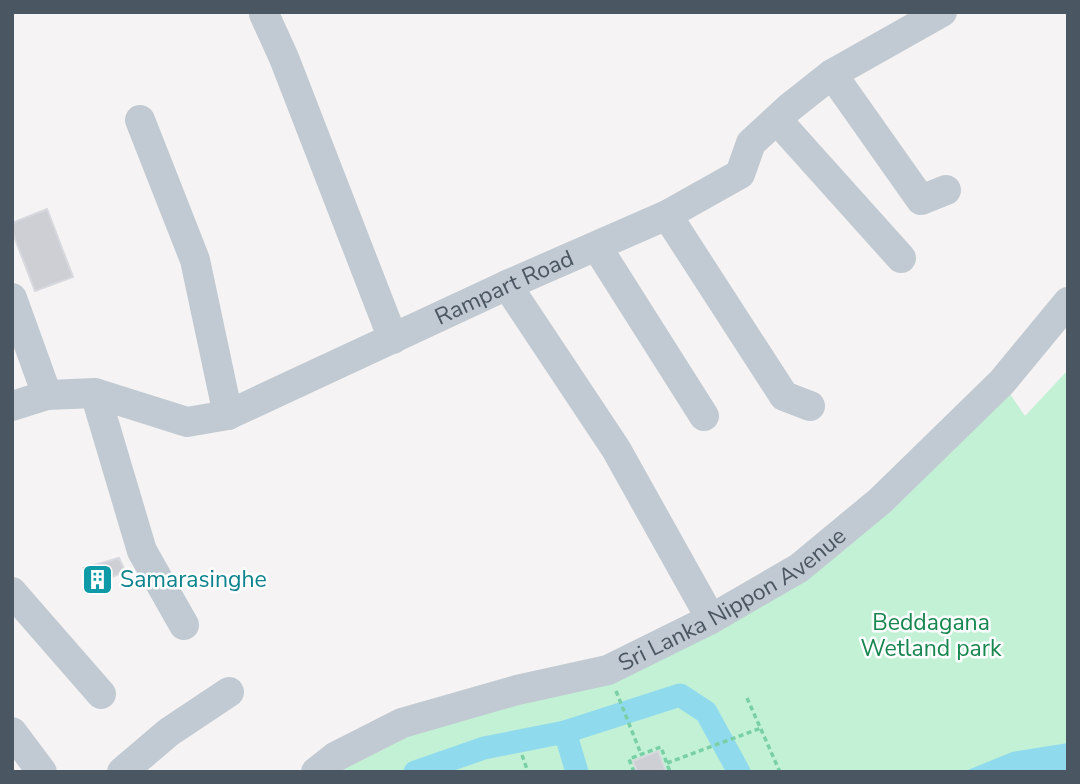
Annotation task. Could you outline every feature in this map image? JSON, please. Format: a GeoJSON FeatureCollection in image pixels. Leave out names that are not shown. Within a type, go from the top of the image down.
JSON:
{"type":"FeatureCollection","features":[{"type":"Feature","properties":{"kind":"street","name":"Rampart Road"},"geometry":{"type":"LineString","coordinates":[[12,406],[47,395],[95,393],[187,422],[228,415],[507,285],[667,215],[740,174],[751,143],[778,121],[789,108],[832,74],[942,12]]}},
{"type":"Feature","properties":{"kind":"street"},"geometry":{"type":"LineString","coordinates":[[263,13],[284,58],[393,339]]}},
{"type":"Feature","properties":{"kind":"street"},"geometry":{"type":"LineString","coordinates":[[832,74],[921,201],[946,190]]}},
{"type":"Feature","properties":{"kind":"street"},"geometry":{"type":"LineString","coordinates":[[140,120],[195,260],[228,415]]}},
{"type":"Feature","properties":{"kind":"street"},"geometry":{"type":"LineString","coordinates":[[778,121],[901,258]]}},
{"type":"Feature","properties":{"kind":"street"},"geometry":{"type":"LineString","coordinates":[[667,215],[784,396],[810,406]]}},
{"type":"Feature","properties":{"kind":"street"},"geometry":{"type":"LineString","coordinates":[[597,247],[704,415]]}},
{"type":"Feature","properties":{"kind":"street"},"geometry":{"type":"LineString","coordinates":[[507,285],[616,449],[711,619]]}},
{"type":"Feature","properties":{"kind":"street"},"geometry":{"type":"LineString","coordinates":[[12,298],[47,395]]}},
{"type":"Feature","properties":{"kind":"street","name":"Sri Lanka Nippon Avenue"},"geometry":{"type":"LineString","coordinates":[[316,772],[335,757],[402,723],[517,690],[608,670],[711,619],[799,568],[880,501],[1002,383],[1068,302]]}},
{"type":"Feature","properties":{"kind":"street"},"geometry":{"type":"LineString","coordinates":[[95,393],[142,551],[184,625]]}},
{"type":"Feature","properties":{"kind":"street"},"geometry":{"type":"LineString","coordinates":[[12,592],[102,694]]}},
{"type":"Feature","properties":{"kind":"street"},"geometry":{"type":"LineString","coordinates":[[122,772],[169,732],[229,692]]}},
{"type":"Feature","properties":{"kind":"street"},"geometry":{"type":"LineString","coordinates":[[12,732],[42,772]]}},
{"type":"Feature","properties":{"kind":"path"},"geometry":{"type":"LineString","coordinates":[[612,681],[641,754]]}},
{"type":"Feature","properties":{"kind":"path"},"geometry":{"type":"LineString","coordinates":[[747,698],[780,772]]}},
{"type":"Feature","properties":{"kind":"path"},"geometry":{"type":"LineString","coordinates":[[667,763],[761,728]]}},
{"type":"Feature","properties":{"kind":"path"},"geometry":{"type":"LineString","coordinates":[[634,772],[629,759],[661,747],[670,772]]}},
{"type":"Feature","properties":{"kind":"path"},"geometry":{"type":"LineString","coordinates":[[522,755],[528,772]]}},
{"type":"Feature","properties":{"kind":"green space","name":"Beddagana Wetland park"},"geometry":{"type":"Polygon","coordinates":[[[1068,370],[1068,772],[316,772],[335,757],[608,670],[799,568],[1002,382],[1025,416],[1068,370]]]}},
{"type":"Feature","properties":{"kind":"water"},"geometry":{"type":"Polygon","coordinates":[[[1068,743],[1068,772],[963,772],[1012,752],[1068,743]]]}},
{"type":"Feature","properties":{"kind":"building"},"geometry":{"type":"Polygon","coordinates":[[[47,209],[73,277],[35,291],[12,231],[12,223],[47,209]]]}},
{"type":"Feature","properties":{"kind":"building","name":"Samarasinghe"},"geometry":{"type":"Polygon","coordinates":[[[119,558],[125,571],[89,588],[84,568],[119,558]]]}},
{"type":"Feature","properties":{"kind":"building"},"geometry":{"type":"Polygon","coordinates":[[[658,751],[666,772],[637,772],[633,761],[658,751]]]}},
{"type":"Feature","properties":{"kind":"waterway"},"geometry":{"type":"LineString","coordinates":[[565,732],[680,695],[706,712],[739,772]]}},
{"type":"Feature","properties":{"kind":"waterway"},"geometry":{"type":"LineString","coordinates":[[415,772],[484,748],[565,732],[577,772]]}},
{"type":"Feature","properties":{"kind":"place","name":"Samarasinghe"},"geometry":{"type":"Point","coordinates":[97,579]}}]}
